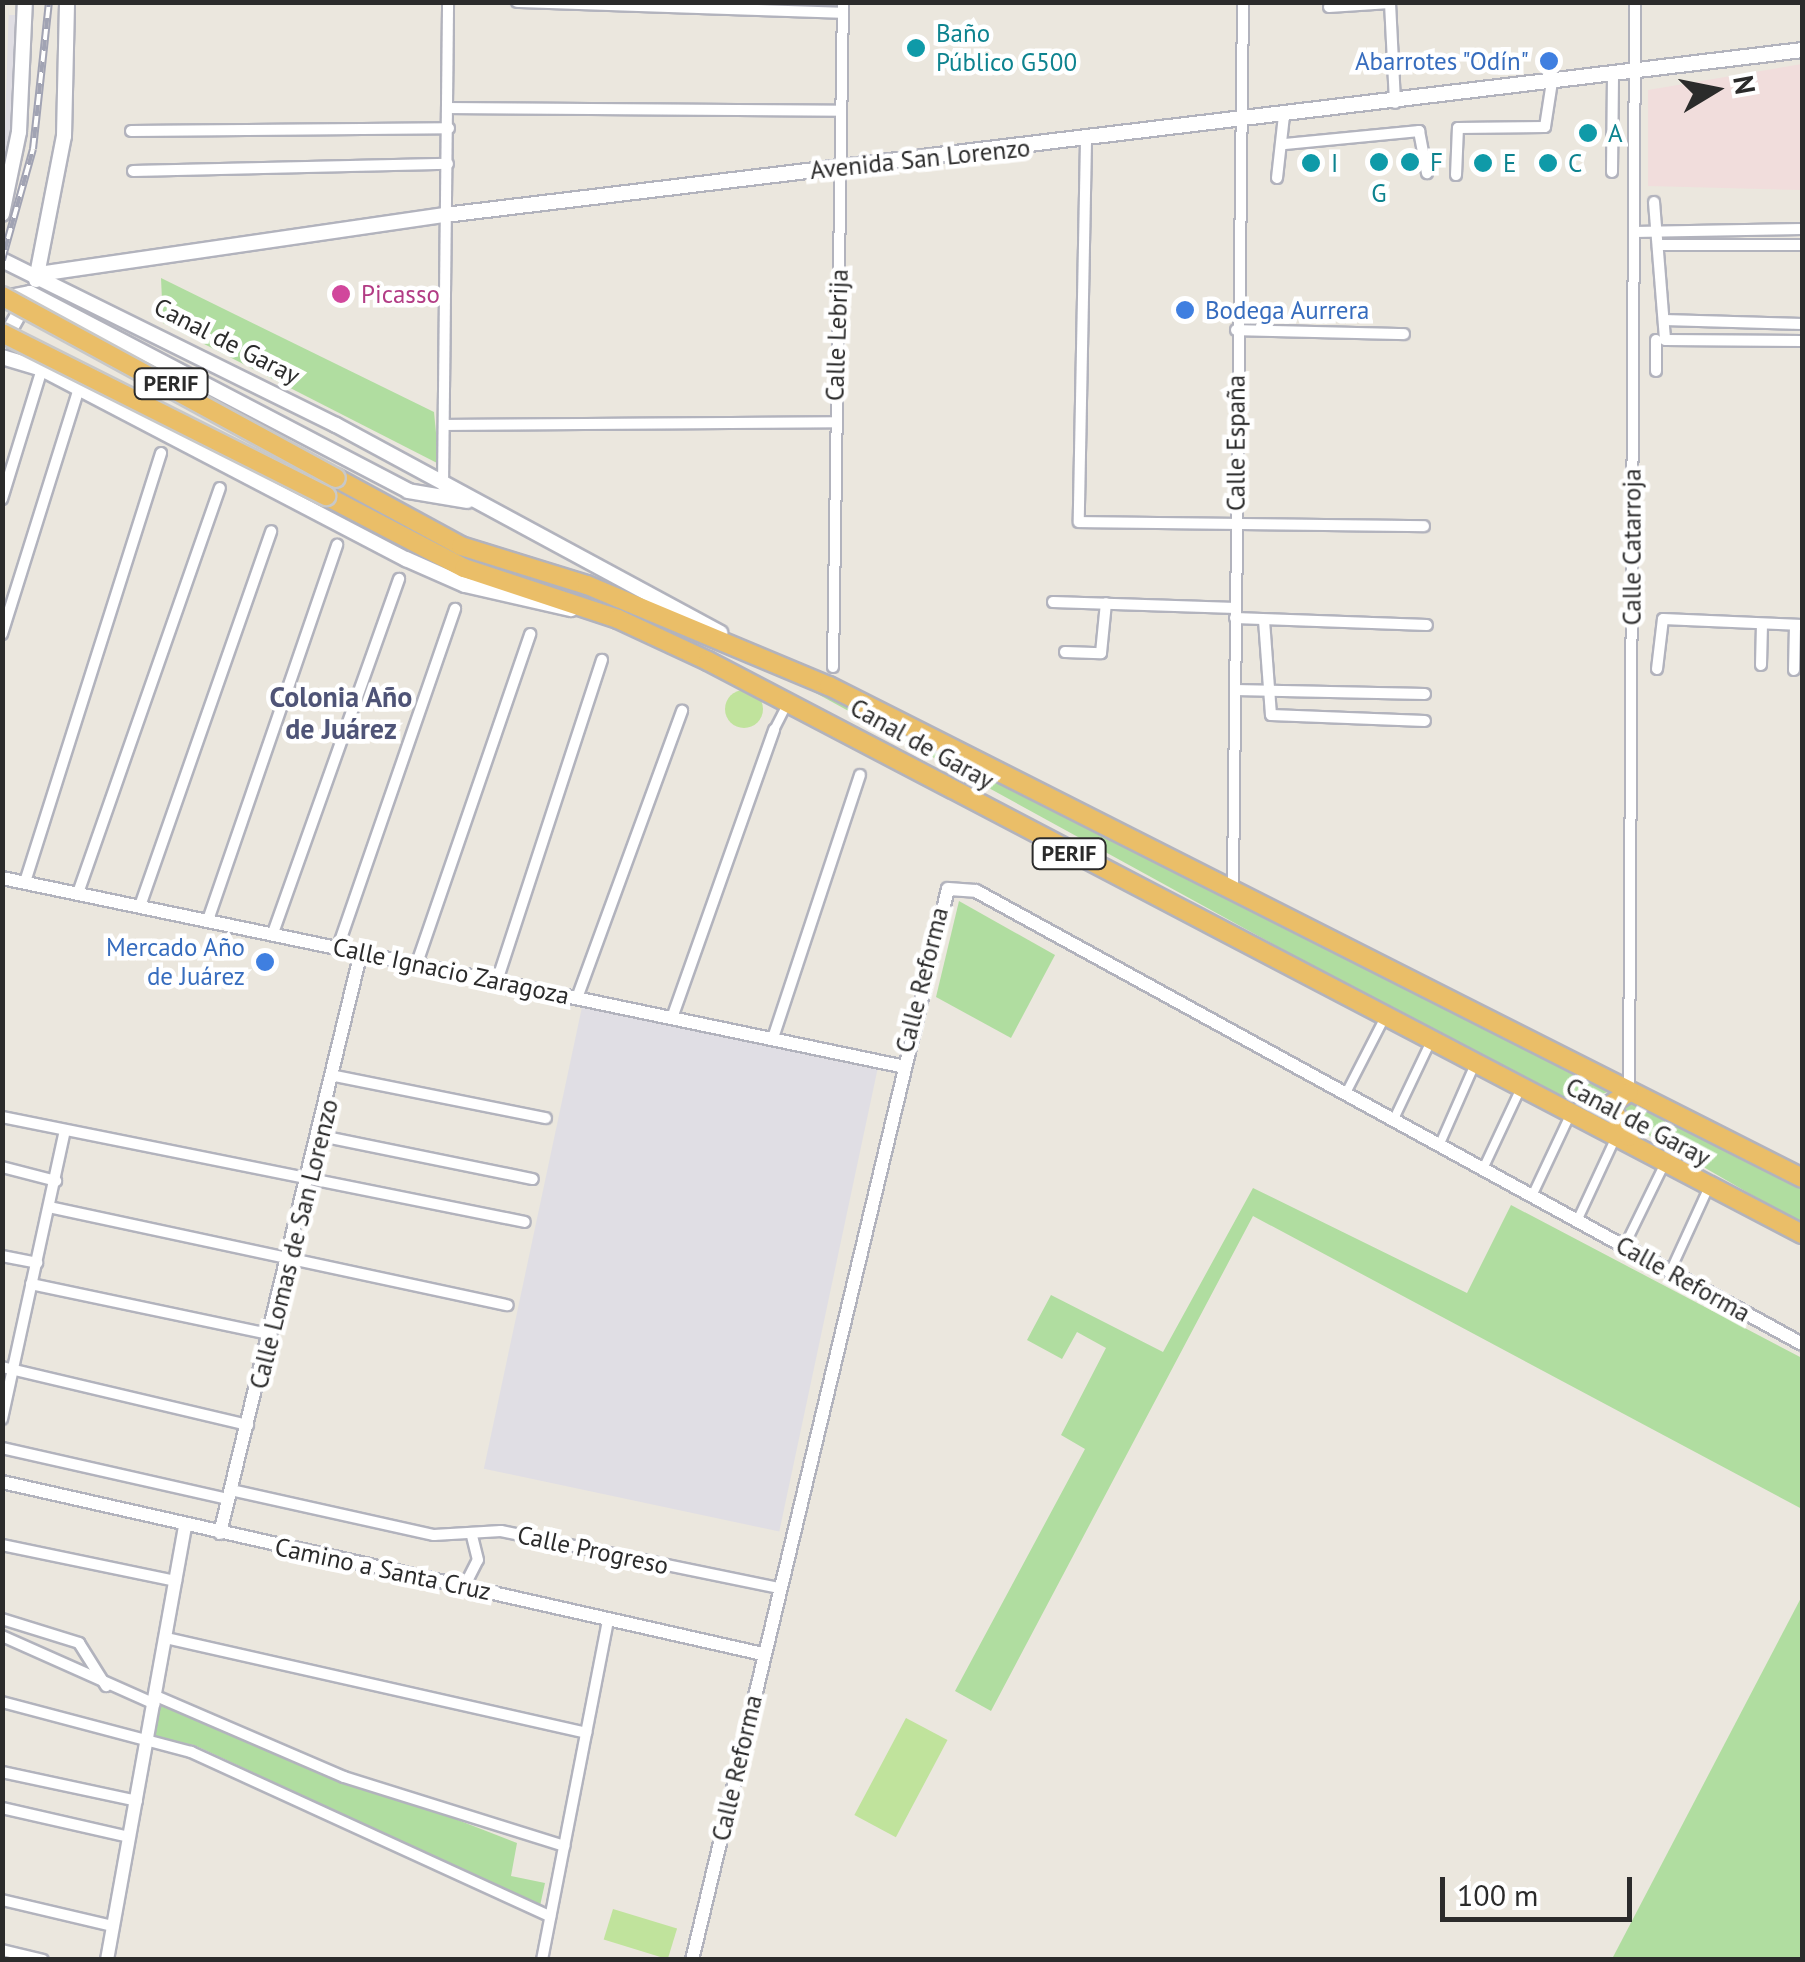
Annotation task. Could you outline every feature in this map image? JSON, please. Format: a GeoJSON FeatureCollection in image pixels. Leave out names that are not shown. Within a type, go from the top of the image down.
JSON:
{"type":"FeatureCollection","features":[{"type":"Feature","properties":{"kind":"highway","name":"Canal de Garay"},"geometry":{"type":"LineString","coordinates":[[2,297],[461,546],[742,646],[1233,883],[1629,1092],[1802,1178]]}},
{"type":"Feature","properties":{"kind":"highway","name":"Canal de Garay"},"geometry":{"type":"LineString","coordinates":[[2,333],[464,568],[601,612],[789,701],[1802,1234]]}},
{"type":"Feature","properties":{"kind":"highway"},"geometry":{"type":"LineString","coordinates":[[1629,1092],[1610,1106],[1612,1118],[1662,1161]]}},
{"type":"Feature","properties":{"kind":"main road"},"geometry":{"type":"LineString","coordinates":[[2,214],[19,132],[25,2]]}},
{"type":"Feature","properties":{"kind":"main road"},"geometry":{"type":"LineString","coordinates":[[2,342],[39,274],[64,136],[67,2]]}},
{"type":"Feature","properties":{"kind":"main road","name":"Avenida San Lorenzo"},"geometry":{"type":"LineString","coordinates":[[39,274],[446,215],[1086,141],[1802,50]]}},
{"type":"Feature","properties":{"kind":"main road","name":"Canal de Garay"},"geometry":{"type":"LineString","coordinates":[[2,260],[39,274],[742,646]]}},
{"type":"Feature","properties":{"kind":"main road"},"geometry":{"type":"LineString","coordinates":[[2,297],[30,294],[408,491],[441,490]]}},
{"type":"Feature","properties":{"kind":"main road"},"geometry":{"type":"LineString","coordinates":[[85,391],[93,354],[123,342]]}},
{"type":"Feature","properties":{"kind":"main road"},"geometry":{"type":"LineString","coordinates":[[2,357],[42,369],[435,572],[538,605],[601,612]]}},
{"type":"Feature","properties":{"kind":"street"},"geometry":{"type":"LineString","coordinates":[[441,490],[448,2]]}},
{"type":"Feature","properties":{"kind":"street"},"geometry":{"type":"LineString","coordinates":[[517,2],[843,8]]}},
{"type":"Feature","properties":{"kind":"street","name":"Calle España"},"geometry":{"type":"LineString","coordinates":[[1233,883],[1238,122],[1243,2]]}},
{"type":"Feature","properties":{"kind":"street"},"geometry":{"type":"LineString","coordinates":[[1329,7],[1404,2]]}},
{"type":"Feature","properties":{"kind":"street","name":"Calle Catarroja"},"geometry":{"type":"LineString","coordinates":[[1629,1092],[1635,2]]}},
{"type":"Feature","properties":{"kind":"street"},"geometry":{"type":"LineString","coordinates":[[1390,3],[1396,102]]}},
{"type":"Feature","properties":{"kind":"street","name":"Calle Lebrija"},"geometry":{"type":"LineString","coordinates":[[833,667],[843,8]]}},
{"type":"Feature","properties":{"kind":"street"},"geometry":{"type":"LineString","coordinates":[[1612,172],[1613,74]]}},
{"type":"Feature","properties":{"kind":"street"},"geometry":{"type":"LineString","coordinates":[[1456,174],[1458,128],[1545,126],[1552,82]]}},
{"type":"Feature","properties":{"kind":"street"},"geometry":{"type":"LineString","coordinates":[[449,108],[841,111]]}},
{"type":"Feature","properties":{"kind":"street"},"geometry":{"type":"LineString","coordinates":[[1278,178],[1284,116]]}},
{"type":"Feature","properties":{"kind":"street"},"geometry":{"type":"LineString","coordinates":[[131,131],[449,128]]}},
{"type":"Feature","properties":{"kind":"street"},"geometry":{"type":"LineString","coordinates":[[1284,144],[1420,131],[1428,173]]}},
{"type":"Feature","properties":{"kind":"street"},"geometry":{"type":"LineString","coordinates":[[1086,141],[1080,522],[1424,526]]}},
{"type":"Feature","properties":{"kind":"street"},"geometry":{"type":"LineString","coordinates":[[133,170],[448,164]]}},
{"type":"Feature","properties":{"kind":"street"},"geometry":{"type":"LineString","coordinates":[[1654,202],[1661,231],[1664,320],[1656,371]]}},
{"type":"Feature","properties":{"kind":"street"},"geometry":{"type":"LineString","coordinates":[[1634,232],[1802,228]]}},
{"type":"Feature","properties":{"kind":"street"},"geometry":{"type":"LineString","coordinates":[[1662,245],[1802,245]]}},
{"type":"Feature","properties":{"kind":"street"},"geometry":{"type":"LineString","coordinates":[[1664,320],[1802,324]]}},
{"type":"Feature","properties":{"kind":"street"},"geometry":{"type":"LineString","coordinates":[[1236,330],[1404,334]]}},
{"type":"Feature","properties":{"kind":"street"},"geometry":{"type":"LineString","coordinates":[[1634,339],[1802,341]]}},
{"type":"Feature","properties":{"kind":"street"},"geometry":{"type":"LineString","coordinates":[[2,498],[42,369]]}},
{"type":"Feature","properties":{"kind":"street"},"geometry":{"type":"LineString","coordinates":[[2,634],[85,391]]}},
{"type":"Feature","properties":{"kind":"street"},"geometry":{"type":"LineString","coordinates":[[444,425],[834,422]]}},
{"type":"Feature","properties":{"kind":"street"},"geometry":{"type":"LineString","coordinates":[[24,882],[160,453]]}},
{"type":"Feature","properties":{"kind":"street"},"geometry":{"type":"LineString","coordinates":[[78,893],[220,488]]}},
{"type":"Feature","properties":{"kind":"street"},"geometry":{"type":"LineString","coordinates":[[140,906],[271,531]]}},
{"type":"Feature","properties":{"kind":"street"},"geometry":{"type":"LineString","coordinates":[[208,920],[338,545]]}},
{"type":"Feature","properties":{"kind":"street"},"geometry":{"type":"LineString","coordinates":[[274,933],[399,580]]}},
{"type":"Feature","properties":{"kind":"street"},"geometry":{"type":"LineString","coordinates":[[1052,602],[1236,613],[1264,620],[1428,625]]}},
{"type":"Feature","properties":{"kind":"street"},"geometry":{"type":"LineString","coordinates":[[1065,652],[1101,653],[1106,603]]}},
{"type":"Feature","properties":{"kind":"street"},"geometry":{"type":"LineString","coordinates":[[338,947],[455,609]]}},
{"type":"Feature","properties":{"kind":"street"},"geometry":{"type":"LineString","coordinates":[[1264,620],[1265,689],[1271,715],[1425,721]]}},
{"type":"Feature","properties":{"kind":"street"},"geometry":{"type":"LineString","coordinates":[[1657,669],[1658,621],[1799,625],[1794,670]]}},
{"type":"Feature","properties":{"kind":"street"},"geometry":{"type":"LineString","coordinates":[[1761,665],[1762,624]]}},
{"type":"Feature","properties":{"kind":"street"},"geometry":{"type":"LineString","coordinates":[[417,963],[530,634]]}},
{"type":"Feature","properties":{"kind":"street"},"geometry":{"type":"LineString","coordinates":[[496,981],[602,660]]}},
{"type":"Feature","properties":{"kind":"street"},"geometry":{"type":"LineString","coordinates":[[1235,690],[1425,694]]}},
{"type":"Feature","properties":{"kind":"street"},"geometry":{"type":"LineString","coordinates":[[672,1018],[774,730],[789,701]]}},
{"type":"Feature","properties":{"kind":"street"},"geometry":{"type":"LineString","coordinates":[[577,998],[682,711]]}},
{"type":"Feature","properties":{"kind":"street"},"geometry":{"type":"LineString","coordinates":[[772,1038],[860,776]]}},
{"type":"Feature","properties":{"kind":"street","name":"Calle Ignacio Zaragoza"},"geometry":{"type":"LineString","coordinates":[[2,878],[900,1066]]}},
{"type":"Feature","properties":{"kind":"street","name":"Calle Reforma"},"geometry":{"type":"LineString","coordinates":[[692,1960],[935,916],[948,889],[961,888],[1802,1344]]}},
{"type":"Feature","properties":{"kind":"street","name":"Calle Lomas de San Lorenzo"},"geometry":{"type":"LineString","coordinates":[[220,1533],[274,1336],[361,952]]}},
{"type":"Feature","properties":{"kind":"street"},"geometry":{"type":"LineString","coordinates":[[1345,1094],[1385,1017]]}},
{"type":"Feature","properties":{"kind":"street"},"geometry":{"type":"LineString","coordinates":[[1393,1121],[1431,1041]]}},
{"type":"Feature","properties":{"kind":"street"},"geometry":{"type":"LineString","coordinates":[[1439,1146],[1476,1064]]}},
{"type":"Feature","properties":{"kind":"street"},"geometry":{"type":"LineString","coordinates":[[335,1076],[546,1118]]}},
{"type":"Feature","properties":{"kind":"street"},"geometry":{"type":"LineString","coordinates":[[1482,1170],[1522,1088]]}},
{"type":"Feature","properties":{"kind":"street"},"geometry":{"type":"LineString","coordinates":[[1532,1196],[1571,1113]]}},
{"type":"Feature","properties":{"kind":"street"},"geometry":{"type":"LineString","coordinates":[[2,1116],[309,1183],[525,1222]]}},
{"type":"Feature","properties":{"kind":"street"},"geometry":{"type":"LineString","coordinates":[[2,1419],[8,1368],[32,1284],[65,1131]]}},
{"type":"Feature","properties":{"kind":"street"},"geometry":{"type":"LineString","coordinates":[[322,1136],[534,1179]]}},
{"type":"Feature","properties":{"kind":"street"},"geometry":{"type":"LineString","coordinates":[[1577,1221],[1616,1136]]}},
{"type":"Feature","properties":{"kind":"street"},"geometry":{"type":"LineString","coordinates":[[1624,1247],[1662,1161]]}},
{"type":"Feature","properties":{"kind":"street"},"geometry":{"type":"LineString","coordinates":[[2,1168],[56,1181]]}},
{"type":"Feature","properties":{"kind":"street"},"geometry":{"type":"LineString","coordinates":[[1670,1272],[1709,1187]]}},
{"type":"Feature","properties":{"kind":"street"},"geometry":{"type":"LineString","coordinates":[[49,1208],[508,1305]]}},
{"type":"Feature","properties":{"kind":"street"},"geometry":{"type":"LineString","coordinates":[[2,1256],[36,1263]]}},
{"type":"Feature","properties":{"kind":"street"},"geometry":{"type":"LineString","coordinates":[[32,1284],[274,1336]]}},
{"type":"Feature","properties":{"kind":"street"},"geometry":{"type":"LineString","coordinates":[[8,1368],[248,1425]]}},
{"type":"Feature","properties":{"kind":"street","name":"Calle Progreso"},"geometry":{"type":"LineString","coordinates":[[2,1448],[230,1494],[472,1536],[501,1531],[778,1588]]}},
{"type":"Feature","properties":{"kind":"street","name":"Camino a Santa Cruz"},"geometry":{"type":"LineString","coordinates":[[2,1482],[763,1654]]}},
{"type":"Feature","properties":{"kind":"street"},"geometry":{"type":"LineString","coordinates":[[107,1960],[185,1525]]}},
{"type":"Feature","properties":{"kind":"street"},"geometry":{"type":"LineString","coordinates":[[464,1587],[478,1560],[472,1536]]}},
{"type":"Feature","properties":{"kind":"street"},"geometry":{"type":"LineString","coordinates":[[2,1545],[176,1581]]}},
{"type":"Feature","properties":{"kind":"street"},"geometry":{"type":"LineString","coordinates":[[2,1619],[78,1644],[106,1686]]}},
{"type":"Feature","properties":{"kind":"street"},"geometry":{"type":"LineString","coordinates":[[542,1960],[608,1619]]}},
{"type":"Feature","properties":{"kind":"street"},"geometry":{"type":"LineString","coordinates":[[2,1636],[106,1686],[156,1700],[344,1777],[564,1846]]}},
{"type":"Feature","properties":{"kind":"street"},"geometry":{"type":"LineString","coordinates":[[166,1638],[586,1732]]}},
{"type":"Feature","properties":{"kind":"street"},"geometry":{"type":"LineString","coordinates":[[2,1702],[149,1736],[190,1752],[550,1916]]}},
{"type":"Feature","properties":{"kind":"street"},"geometry":{"type":"LineString","coordinates":[[2,1772],[137,1801]]}},
{"type":"Feature","properties":{"kind":"street"},"geometry":{"type":"LineString","coordinates":[[2,1808],[130,1837]]}},
{"type":"Feature","properties":{"kind":"street"},"geometry":{"type":"LineString","coordinates":[[2,1900],[113,1926]]}},
{"type":"Feature","properties":{"kind":"street"},"geometry":{"type":"LineString","coordinates":[[2,1950],[43,1960]]}},
{"type":"Feature","properties":{"kind":"shaded area"},"geometry":{"type":"Polygon","coordinates":[[[9,2],[9,15],[19,15],[18,98],[3,190],[9,2]]]}},
{"type":"Feature","properties":{"kind":"shaded area"},"geometry":{"type":"Polygon","coordinates":[[[1802,64],[1802,190],[1648,186],[1648,90],[1802,64]]]}},
{"type":"Feature","properties":{"kind":"shaded area"},"geometry":{"type":"Polygon","coordinates":[[[582,1007],[877,1070],[779,1531],[484,1469],[582,1007]]]}},
{"type":"Feature","properties":{"kind":"green space"},"geometry":{"type":"Polygon","coordinates":[[[161,278],[434,412],[439,464],[163,323],[161,278]]]}},
{"type":"Feature","properties":{"kind":"green space"},"geometry":{"type":"Polygon","coordinates":[[[803,686],[941,749],[1614,1090],[1590,1098],[1597,1122],[803,686]]]}},
{"type":"Feature","properties":{"kind":"green space"},"geometry":{"type":"Polygon","coordinates":[[[744,690],[757,696],[763,709],[757,722],[744,728],[731,722],[725,709],[731,696],[744,690]]]}},
{"type":"Feature","properties":{"kind":"green space"},"geometry":{"type":"Polygon","coordinates":[[[959,901],[1055,955],[1011,1038],[936,997],[959,901]]]}},
{"type":"Feature","properties":{"kind":"green space"},"geometry":{"type":"Polygon","coordinates":[[[1627,1100],[1802,1187],[1802,1224],[1617,1117],[1627,1100]]]}},
{"type":"Feature","properties":{"kind":"green space"},"geometry":{"type":"Polygon","coordinates":[[[1253,1188],[1467,1293],[1511,1205],[1802,1358],[1802,1509],[1253,1216],[991,1711],[955,1691],[1085,1449],[1061,1435],[1106,1348],[1077,1332],[1062,1359],[1027,1340],[1051,1295],[1163,1352],[1253,1188]]]}},
{"type":"Feature","properties":{"kind":"green space"},"geometry":{"type":"Polygon","coordinates":[[[1802,1596],[1802,1959],[1612,1959],[1802,1596]]]}},
{"type":"Feature","properties":{"kind":"green space"},"geometry":{"type":"Polygon","coordinates":[[[157,1703],[517,1843],[511,1876],[545,1883],[540,1906],[194,1745],[151,1737],[157,1703]]]}},
{"type":"Feature","properties":{"kind":"green space"},"geometry":{"type":"Polygon","coordinates":[[[906,1718],[947,1740],[896,1837],[854,1815],[906,1718]]]}},
{"type":"Feature","properties":{"kind":"green space"},"geometry":{"type":"Polygon","coordinates":[[[613,1909],[677,1929],[668,1959],[604,1940],[613,1909]]]}},
{"type":"Feature","properties":{"kind":"railway"},"geometry":{"type":"LineString","coordinates":[[2,260],[33,149],[49,2]]}},
{"type":"Feature","properties":{"kind":"place","name":"Baño Público G500"},"geometry":{"type":"Point","coordinates":[916,48]}},
{"type":"Feature","properties":{"kind":"place","name":"Abarrotes \"Odín\""},"geometry":{"type":"Point","coordinates":[1549,61]}},
{"type":"Feature","properties":{"kind":"place","name":"A"},"geometry":{"type":"Point","coordinates":[1588,133]}},
{"type":"Feature","properties":{"kind":"place","name":"G"},"geometry":{"type":"Point","coordinates":[1379,162]}},
{"type":"Feature","properties":{"kind":"place","name":"F"},"geometry":{"type":"Point","coordinates":[1410,162]}},
{"type":"Feature","properties":{"kind":"place","name":"I"},"geometry":{"type":"Point","coordinates":[1311,163]}},
{"type":"Feature","properties":{"kind":"place","name":"E"},"geometry":{"type":"Point","coordinates":[1483,163]}},
{"type":"Feature","properties":{"kind":"place","name":"C"},"geometry":{"type":"Point","coordinates":[1548,163]}},
{"type":"Feature","properties":{"kind":"place","name":"Picasso"},"geometry":{"type":"Point","coordinates":[341,294]}},
{"type":"Feature","properties":{"kind":"place","name":"Bodega Aurrera"},"geometry":{"type":"Point","coordinates":[1185,310]}},
{"type":"Feature","properties":{"kind":"place","name":"Mercado Año de Juárez"},"geometry":{"type":"Point","coordinates":[265,962]}},
{"type":"Feature","properties":{"kind":"district","name":"Colonia Año de Juárez"},"geometry":{"type":"Point","coordinates":[341,713]}}]}
